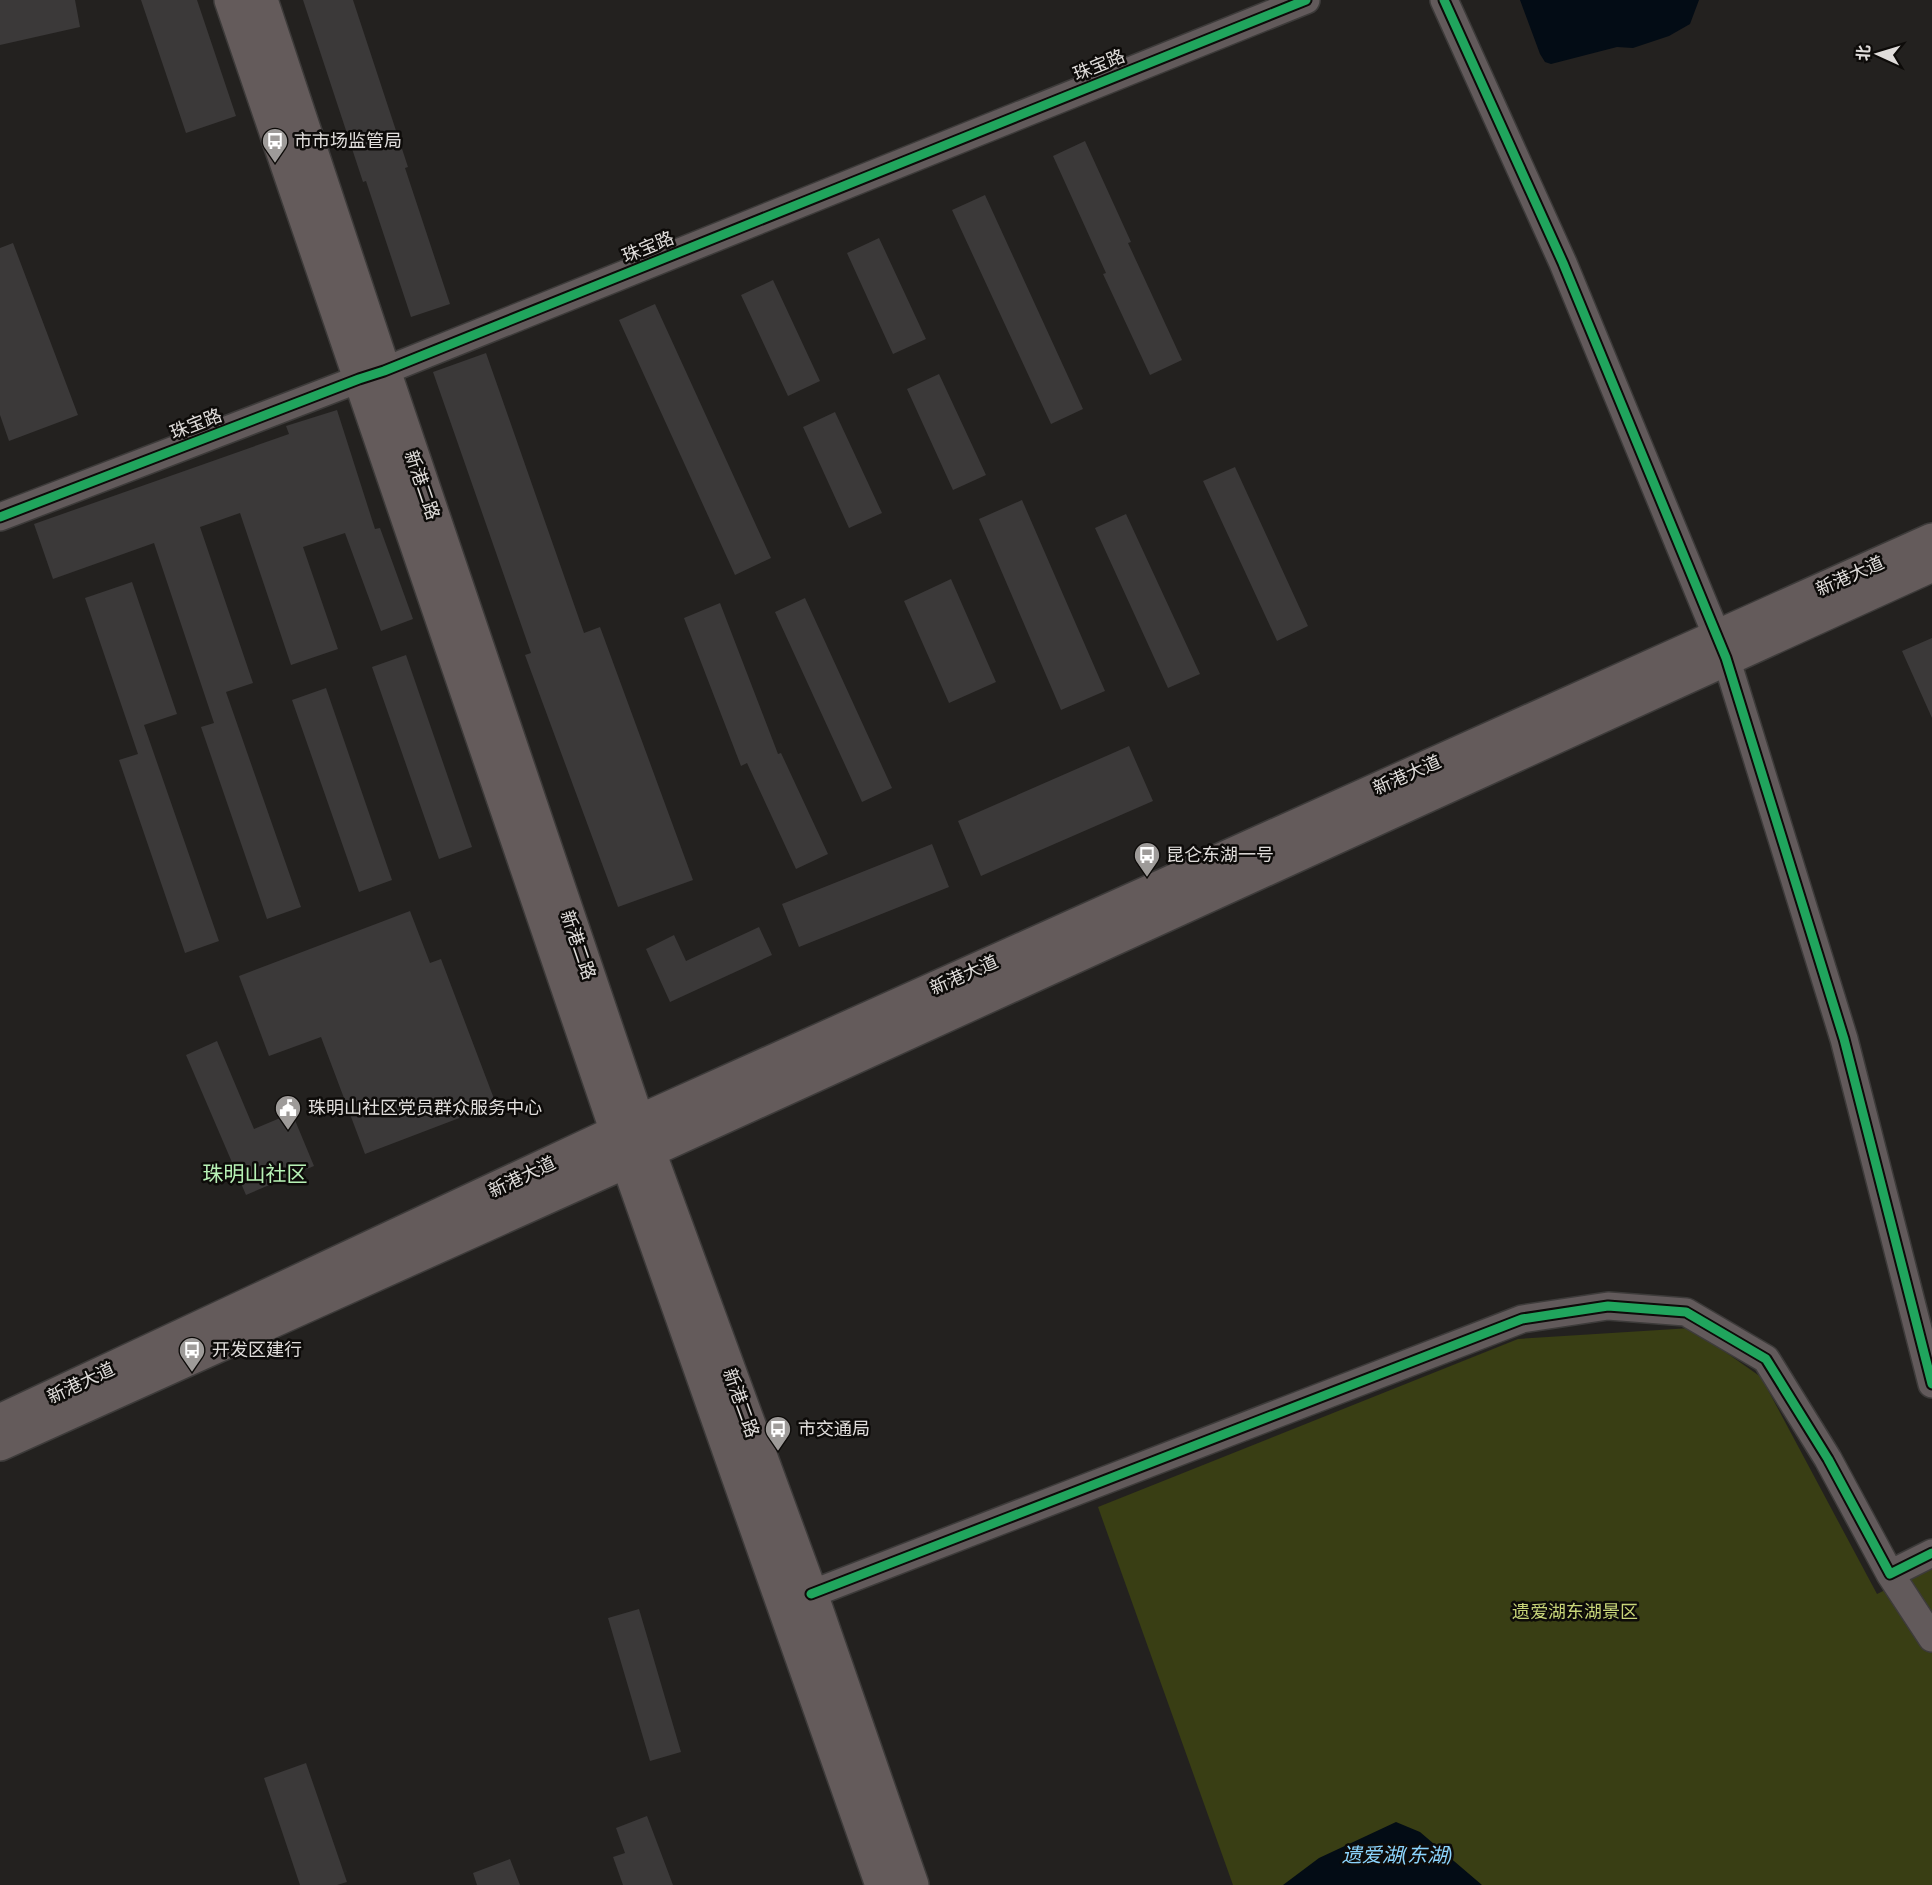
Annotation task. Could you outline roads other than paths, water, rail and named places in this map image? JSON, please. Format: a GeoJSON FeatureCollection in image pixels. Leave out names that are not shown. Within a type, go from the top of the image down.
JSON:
{"type":"FeatureCollection","features":[{"type":"Feature","properties":{"kind":"main road","name":"新港二路"},"geometry":{"type":"LineString","coordinates":[[231,0],[371,375],[633,1141],[882,1885]]}},
{"type":"Feature","properties":{"kind":"main road","name":"新港二路"},"geometry":{"type":"LineString","coordinates":[[261,0],[371,375]]}},
{"type":"Feature","properties":{"kind":"main road","name":"新港大道"},"geometry":{"type":"LineString","coordinates":[[0,1420],[633,1141],[1721,647],[1932,540]]}},
{"type":"Feature","properties":{"kind":"main road","name":"新港大道"},"geometry":{"type":"LineString","coordinates":[[1721,647],[1932,565]]}},
{"type":"Feature","properties":{"kind":"main road","name":"新港二路"},"geometry":{"type":"LineString","coordinates":[[633,1141],[811,1594],[912,1885]]}},
{"type":"Feature","properties":{"kind":"main road","name":"新港大道"},"geometry":{"type":"LineString","coordinates":[[0,1444],[633,1141]]}},
{"type":"Feature","properties":{"kind":"street","name":"珠宝路"},"geometry":{"type":"LineString","coordinates":[[0,517],[371,375],[1306,0]]}},
{"type":"Feature","properties":{"kind":"street"},"geometry":{"type":"LineString","coordinates":[[1444,0],[1563,263],[1721,647],[1844,1039],[1932,1384]]}},
{"type":"Feature","properties":{"kind":"street"},"geometry":{"type":"LineString","coordinates":[[811,1594],[1522,1319],[1608,1306],[1686,1312],[1766,1359],[1828,1459],[1890,1574],[1932,1638]]}},
{"type":"Feature","properties":{"kind":"street"},"geometry":{"type":"LineString","coordinates":[[1890,1574],[1932,1553]]}},
{"type":"Feature","properties":{"kind":"water"},"geometry":{"type":"Polygon","coordinates":[[[1520,0],[1699,0],[1690,24],[1669,36],[1633,48],[1617,47],[1551,64],[1545,62],[1540,54],[1520,0]]]}},
{"type":"Feature","properties":{"kind":"water","name":"遗爱湖(东湖)"},"geometry":{"type":"Polygon","coordinates":[[[1396,1822],[1420,1832],[1482,1885],[1283,1885],[1319,1858],[1396,1822]]]}},
{"type":"Feature","properties":{"kind":"place","name":"市市场监管局"},"geometry":{"type":"Point","coordinates":[275,164]}},
{"type":"Feature","properties":{"kind":"place","name":"昆仑东湖一号"},"geometry":{"type":"Point","coordinates":[1147,878]}},
{"type":"Feature","properties":{"kind":"place","name":"珠明山社区党员群众服务中心"},"geometry":{"type":"Point","coordinates":[288,1131]}},
{"type":"Feature","properties":{"kind":"place","name":"开发区建行"},"geometry":{"type":"Point","coordinates":[192,1373]}},
{"type":"Feature","properties":{"kind":"place","name":"市交通局"},"geometry":{"type":"Point","coordinates":[778,1452]}},
{"type":"Feature","properties":{"kind":"district","name":"珠明山社区"},"geometry":{"type":"Point","coordinates":[255,1174]}},
{"type":"Feature","properties":{"kind":"park label","name":"遗爱湖东湖景区"},"geometry":{"type":"Point","coordinates":[1575,1612]}}]}
